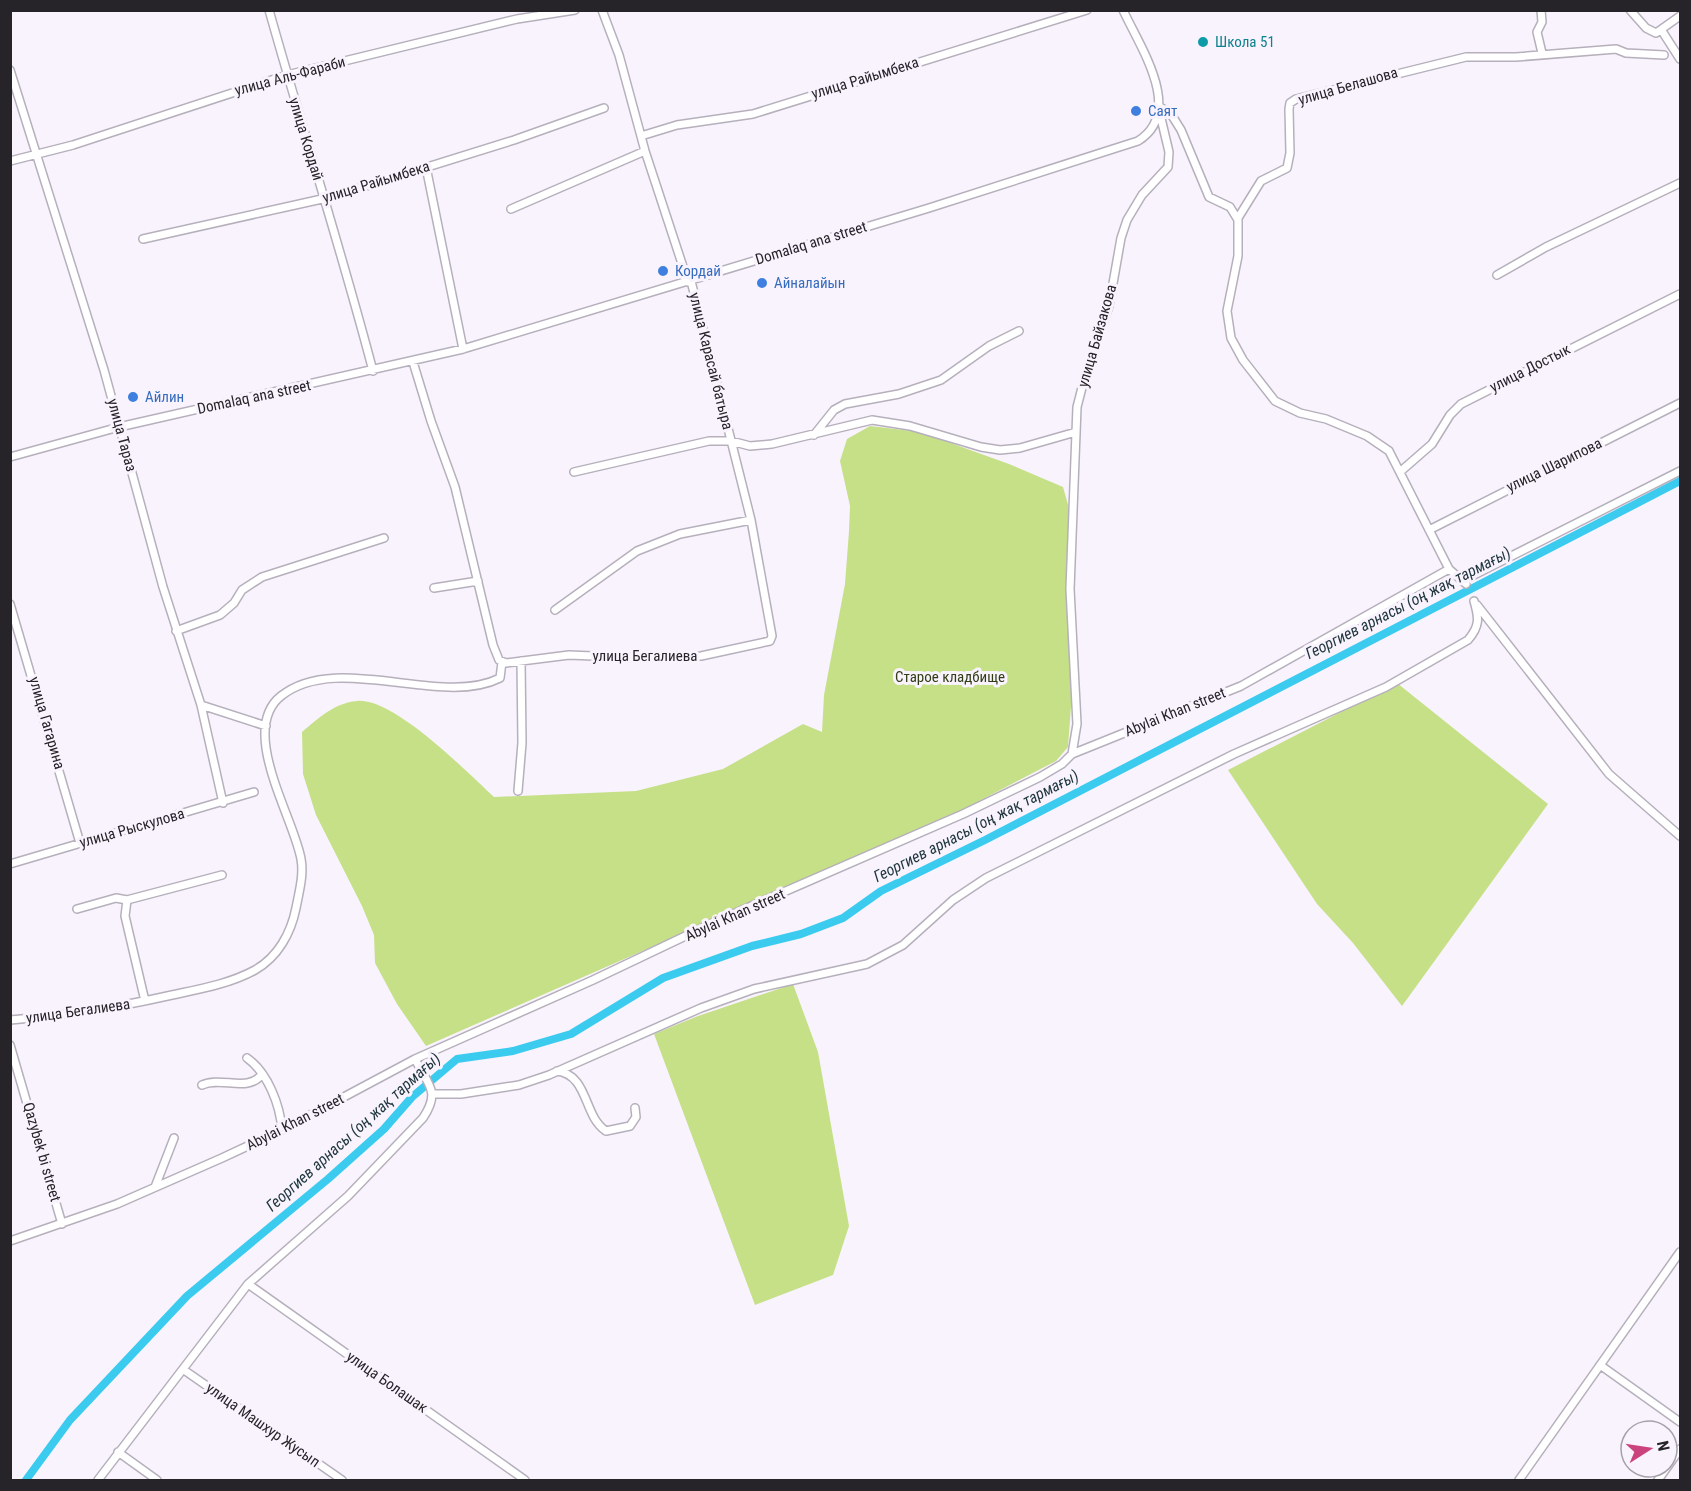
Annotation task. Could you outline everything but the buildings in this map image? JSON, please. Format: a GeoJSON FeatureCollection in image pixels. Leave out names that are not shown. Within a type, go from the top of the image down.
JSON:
{"type":"FeatureCollection","features":[{"type":"Feature","properties":{"kind":"street","name":"улица Кордай"},"geometry":{"type":"LineString","coordinates":[[269,10],[316,176],[325,197],[373,371]]}},
{"type":"Feature","properties":{"kind":"street","name":"улица Аль-Фараби"},"geometry":{"type":"LineString","coordinates":[[10,161],[36,155],[287,75],[518,19],[574,10]]}},
{"type":"Feature","properties":{"kind":"street","name":"улица Карасай батыра"},"geometry":{"type":"LineString","coordinates":[[602,10],[619,55],[640,136],[689,281],[731,441]]}},
{"type":"Feature","properties":{"kind":"street","name":"улица Райымбека"},"geometry":{"type":"LineString","coordinates":[[640,136],[677,125],[753,114],[1087,10]]}},
{"type":"Feature","properties":{"kind":"street","name":"улица Байзакова"},"geometry":{"type":"LineString","coordinates":[[1071,754],[1077,724],[1070,589],[1075,509],[1076,432],[1082,386],[1109,306],[1121,238],[1127,220],[1142,195],[1168,167],[1169,152],[1155,81],[1123,10]]}},
{"type":"Feature","properties":{"kind":"street"},"geometry":{"type":"LineString","coordinates":[[1541,10],[1542,22],[1537,32],[1542,53]]}},
{"type":"Feature","properties":{"kind":"street"},"geometry":{"type":"LineString","coordinates":[[1630,10],[1646,28],[1659,32],[1680,59]]}},
{"type":"Feature","properties":{"kind":"street"},"geometry":{"type":"LineString","coordinates":[[1659,32],[1680,16]]}},
{"type":"Feature","properties":{"kind":"street","name":"улица Белашова"},"geometry":{"type":"LineString","coordinates":[[1238,218],[1261,181],[1287,168],[1290,153],[1289,109],[1290,103],[1296,99],[1466,57],[1516,57],[1542,53],[1616,49],[1626,53],[1664,55]]}},
{"type":"Feature","properties":{"kind":"street","name":"улица Тараз"},"geometry":{"type":"LineString","coordinates":[[10,70],[101,359],[176,631],[201,705],[222,803]]}},
{"type":"Feature","properties":{"kind":"street","name":"улица Райымбека"},"geometry":{"type":"LineString","coordinates":[[142,239],[325,197],[514,140],[604,108]]}},
{"type":"Feature","properties":{"kind":"street","name":"Domalaq ana street"},"geometry":{"type":"LineString","coordinates":[[10,457],[119,427],[413,362],[689,281],[1138,141],[1155,128],[1160,110]]}},
{"type":"Feature","properties":{"kind":"street"},"geometry":{"type":"LineString","coordinates":[[1160,110],[1171,114],[1181,130],[1209,197],[1230,207],[1238,218],[1238,256],[1227,311],[1231,338],[1243,360],[1275,401],[1300,413],[1326,419],[1380,443],[1389,451],[1449,569],[1464,582],[1680,471]]}},
{"type":"Feature","properties":{"kind":"street"},"geometry":{"type":"LineString","coordinates":[[511,209],[645,150]]}},
{"type":"Feature","properties":{"kind":"street"},"geometry":{"type":"LineString","coordinates":[[426,166],[463,349]]}},
{"type":"Feature","properties":{"kind":"street"},"geometry":{"type":"LineString","coordinates":[[1497,275],[1546,247],[1680,183]]}},
{"type":"Feature","properties":{"kind":"street","name":"улица Достык"},"geometry":{"type":"LineString","coordinates":[[1401,471],[1432,444],[1444,423],[1461,404],[1498,380],[1680,294]]}},
{"type":"Feature","properties":{"kind":"street"},"geometry":{"type":"LineString","coordinates":[[814,435],[834,410],[845,404],[899,394],[933,384],[961,369],[989,346],[1019,331]]}},
{"type":"Feature","properties":{"kind":"street"},"geometry":{"type":"LineString","coordinates":[[201,705],[266,726],[275,702],[298,687],[334,680],[466,686],[498,680],[501,661],[490,634],[455,487],[413,362]]}},
{"type":"Feature","properties":{"kind":"street","name":"улица Шарипова"},"geometry":{"type":"LineString","coordinates":[[1429,530],[1680,403]]}},
{"type":"Feature","properties":{"kind":"street"},"geometry":{"type":"LineString","coordinates":[[574,472],[709,441],[731,441],[750,446],[814,435],[858,423],[888,421],[1000,450],[1020,448],[1076,432]]}},
{"type":"Feature","properties":{"kind":"street","name":"улица Бегалиева"},"geometry":{"type":"LineString","coordinates":[[501,661],[569,655],[650,658],[701,656],[770,641],[772,636],[751,520],[731,441]]}},
{"type":"Feature","properties":{"kind":"street"},"geometry":{"type":"LineString","coordinates":[[555,610],[637,550],[680,534],[751,520]]}},
{"type":"Feature","properties":{"kind":"street"},"geometry":{"type":"LineString","coordinates":[[176,631],[220,615],[234,603],[242,590],[262,577],[384,538]]}},
{"type":"Feature","properties":{"kind":"street","name":"Abylai Khan street"},"geometry":{"type":"LineString","coordinates":[[10,1241],[62,1224],[155,1187],[282,1130],[415,1059],[717,921],[963,814],[1040,777],[1062,764],[1071,754],[1241,686],[1449,569]]}},
{"type":"Feature","properties":{"kind":"street"},"geometry":{"type":"LineString","coordinates":[[434,588],[478,581]]}},
{"type":"Feature","properties":{"kind":"street"},"geometry":{"type":"LineString","coordinates":[[430,1087],[507,1089],[557,1071],[698,1009],[745,992],[800,977],[867,964],[886,956],[903,945],[952,900],[986,878],[1234,754],[1386,687],[1468,640],[1478,628],[1479,618],[1474,601],[1609,774],[1680,836]]}},
{"type":"Feature","properties":{"kind":"street","name":"улица Гагарина"},"geometry":{"type":"LineString","coordinates":[[10,603],[81,843]]}},
{"type":"Feature","properties":{"kind":"street"},"geometry":{"type":"LineString","coordinates":[[518,791],[522,743],[521,661]]}},
{"type":"Feature","properties":{"kind":"street","name":"улица Бегалиева"},"geometry":{"type":"LineString","coordinates":[[10,1020],[61,1016],[217,985],[256,969],[272,956],[292,927],[302,862],[272,776],[266,726]]}},
{"type":"Feature","properties":{"kind":"street","name":"улица Рыскулова"},"geometry":{"type":"LineString","coordinates":[[10,864],[254,792]]}},
{"type":"Feature","properties":{"kind":"street"},"geometry":{"type":"LineString","coordinates":[[77,909],[116,898],[127,900],[222,875]]}},
{"type":"Feature","properties":{"kind":"street","name":"улица Бегалиева"},"geometry":{"type":"LineString","coordinates":[[127,900],[125,916],[141,974],[145,1001]]}},
{"type":"Feature","properties":{"kind":"street","name":"Qazybek bi street"},"geometry":{"type":"LineString","coordinates":[[10,1045],[62,1224]]}},
{"type":"Feature","properties":{"kind":"street"},"geometry":{"type":"LineString","coordinates":[[247,1058],[262,1074],[277,1105],[282,1130]]}},
{"type":"Feature","properties":{"kind":"street"},"geometry":{"type":"LineString","coordinates":[[98,1480],[184,1370],[215,1324],[248,1284],[356,1188],[423,1118],[433,1104],[430,1087],[415,1059]]}},
{"type":"Feature","properties":{"kind":"street"},"geometry":{"type":"LineString","coordinates":[[557,1071],[570,1074],[576,1080],[594,1119],[606,1131],[630,1126],[636,1117],[635,1108]]}},
{"type":"Feature","properties":{"kind":"street"},"geometry":{"type":"LineString","coordinates":[[202,1086],[219,1080],[243,1084],[255,1081],[262,1074]]}},
{"type":"Feature","properties":{"kind":"street"},"geometry":{"type":"LineString","coordinates":[[155,1187],[174,1138]]}},
{"type":"Feature","properties":{"kind":"street"},"geometry":{"type":"LineString","coordinates":[[1519,1480],[1680,1252]]}},
{"type":"Feature","properties":{"kind":"street","name":"улица Болашак"},"geometry":{"type":"LineString","coordinates":[[248,1284],[525,1480]]}},
{"type":"Feature","properties":{"kind":"street"},"geometry":{"type":"LineString","coordinates":[[1600,1365],[1680,1422]]}},
{"type":"Feature","properties":{"kind":"street","name":"улица Машхур Жусып"},"geometry":{"type":"LineString","coordinates":[[184,1370],[342,1480]]}},
{"type":"Feature","properties":{"kind":"street"},"geometry":{"type":"LineString","coordinates":[[1658,1480],[1680,1449]]}},
{"type":"Feature","properties":{"kind":"street"},"geometry":{"type":"LineString","coordinates":[[118,1452],[157,1480]]}},
{"type":"Feature","properties":{"kind":"green space","name":"Старое кладбище"},"geometry":{"type":"Polygon","coordinates":[[[870,426],[920,432],[1009,464],[1063,487],[1071,515],[1066,582],[1072,693],[1068,747],[1056,761],[950,816],[426,1046],[397,1004],[375,963],[374,935],[362,906],[316,815],[303,774],[302,732],[327,712],[341,705],[357,701],[372,703],[390,711],[429,738],[494,797],[636,791],[723,769],[803,724],[822,732],[824,695],[845,584],[849,531],[850,506],[840,461],[847,439],[870,426]]]}},
{"type":"Feature","properties":{"kind":"green space"},"geometry":{"type":"Polygon","coordinates":[[[1397,683],[1548,804],[1402,1006],[1353,943],[1317,904],[1228,770],[1397,683]]]}},
{"type":"Feature","properties":{"kind":"green space"},"geometry":{"type":"Polygon","coordinates":[[[793,984],[818,1052],[849,1226],[833,1275],[755,1305],[654,1034],[698,1016],[793,984]]]}},
{"type":"Feature","properties":{"kind":"waterway","name":"Георгиев арнасы (оң жақ тармағы)"},"geometry":{"type":"LineString","coordinates":[[26,1480],[70,1420],[187,1296],[328,1179],[384,1129],[412,1097],[457,1059],[513,1051],[571,1034],[663,978],[752,946],[801,934],[843,918],[881,891],[985,840],[1680,481]]}},
{"type":"Feature","properties":{"kind":"place","name":"Школа 51"},"geometry":{"type":"Point","coordinates":[1203,42]}},
{"type":"Feature","properties":{"kind":"place","name":"Саят"},"geometry":{"type":"Point","coordinates":[1136,111]}},
{"type":"Feature","properties":{"kind":"place","name":"Кордай"},"geometry":{"type":"Point","coordinates":[663,271]}},
{"type":"Feature","properties":{"kind":"place","name":"Айналайын"},"geometry":{"type":"Point","coordinates":[762,283]}},
{"type":"Feature","properties":{"kind":"place","name":"Айлин"},"geometry":{"type":"Point","coordinates":[133,397]}}]}
